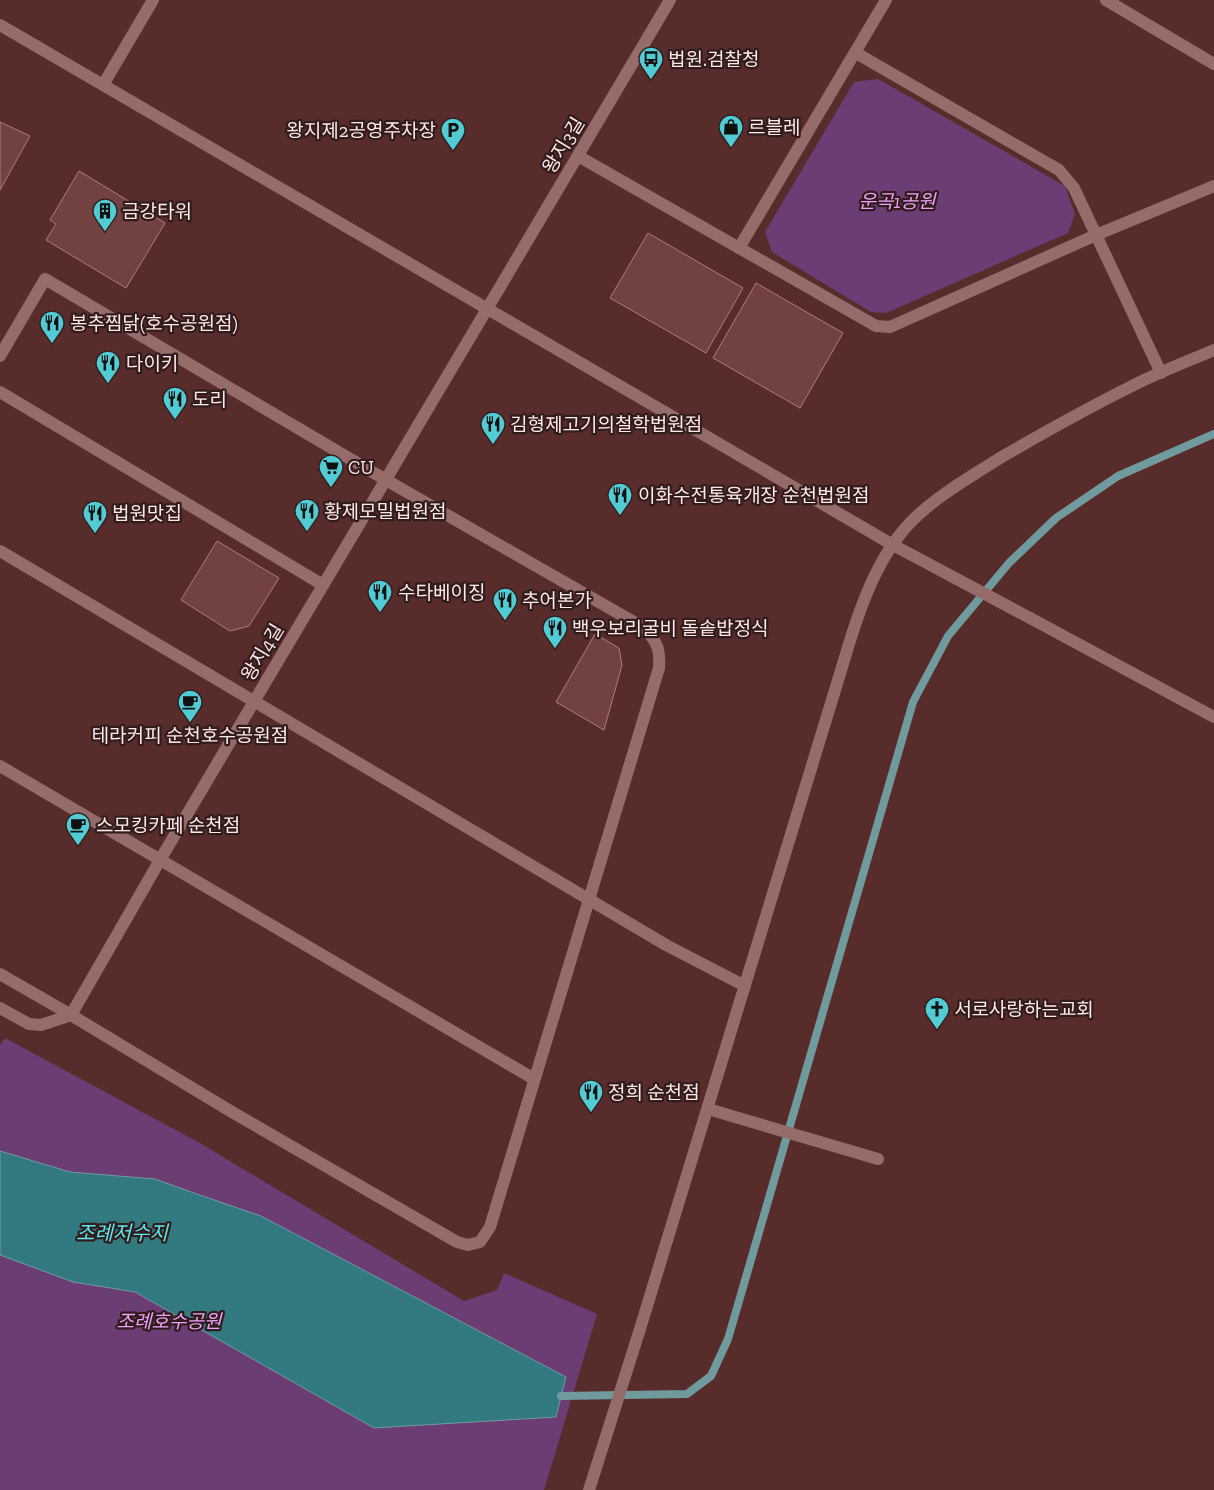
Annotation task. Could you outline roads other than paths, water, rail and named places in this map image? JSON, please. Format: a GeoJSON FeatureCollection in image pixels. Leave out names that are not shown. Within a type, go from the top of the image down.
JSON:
{"type":"FeatureCollection","features":[{"type":"Feature","properties":{"kind":"street"},"geometry":{"type":"LineString","coordinates":[[103,85],[153,0]]}},
{"type":"Feature","properties":{"kind":"street","name":"왕지3길"},"geometry":{"type":"LineString","coordinates":[[487,309],[670,0]]}},
{"type":"Feature","properties":{"kind":"street"},"geometry":{"type":"LineString","coordinates":[[739,248],[886,0]]}},
{"type":"Feature","properties":{"kind":"street"},"geometry":{"type":"LineString","coordinates":[[1106,0],[1214,64]]}},
{"type":"Feature","properties":{"kind":"street"},"geometry":{"type":"LineString","coordinates":[[0,25],[893,545],[1214,717]]}},
{"type":"Feature","properties":{"kind":"street"},"geometry":{"type":"LineString","coordinates":[[856,53],[1059,170],[1074,188],[1161,373]]}},
{"type":"Feature","properties":{"kind":"street"},"geometry":{"type":"LineString","coordinates":[[578,156],[876,326],[890,327],[1096,235],[1214,186]]}},
{"type":"Feature","properties":{"kind":"street"},"geometry":{"type":"LineString","coordinates":[[0,356],[45,279],[386,480],[646,629],[660,652],[659,668],[490,1227],[480,1242],[468,1245],[458,1242],[232,1112],[0,974]]}},
{"type":"Feature","properties":{"kind":"street","name":"왕지4길"},"geometry":{"type":"LineString","coordinates":[[71,1015],[160,860],[487,309]]}},
{"type":"Feature","properties":{"kind":"street"},"geometry":{"type":"LineString","coordinates":[[589,1490],[708,1109],[856,619],[872,581],[893,545],[908,525],[970,477],[1031,440],[1131,386],[1214,350]]}},
{"type":"Feature","properties":{"kind":"street"},"geometry":{"type":"LineString","coordinates":[[0,392],[323,585]]}},
{"type":"Feature","properties":{"kind":"street"},"geometry":{"type":"LineString","coordinates":[[0,551],[666,945],[744,986]]}},
{"type":"Feature","properties":{"kind":"street"},"geometry":{"type":"LineString","coordinates":[[0,766],[534,1079]]}},
{"type":"Feature","properties":{"kind":"street"},"geometry":{"type":"LineString","coordinates":[[0,1008],[29,1024],[41,1025],[71,1015]]}},
{"type":"Feature","properties":{"kind":"street"},"geometry":{"type":"LineString","coordinates":[[708,1109],[878,1159]]}},
{"type":"Feature","properties":{"kind":"water","name":"조례저수지"},"geometry":{"type":"Polygon","coordinates":[[[0,1151],[70,1172],[155,1179],[261,1216],[566,1377],[556,1417],[374,1428],[135,1292],[73,1282],[0,1255],[0,1151]]]}},
{"type":"Feature","properties":{"kind":"waterway"},"geometry":{"type":"LineString","coordinates":[[561,1396],[687,1394],[711,1376],[728,1339],[913,702],[948,636],[1009,563],[1056,518],[1118,476],[1214,434]]}},
{"type":"Feature","properties":{"kind":"place","name":"법원.검찰청"},"geometry":{"type":"Point","coordinates":[651,80]}},
{"type":"Feature","properties":{"kind":"place","name":"르블레"},"geometry":{"type":"Point","coordinates":[731,148]}},
{"type":"Feature","properties":{"kind":"place","name":"왕지제2공영주차장"},"geometry":{"type":"Point","coordinates":[453,151]}},
{"type":"Feature","properties":{"kind":"place","name":"금강타워"},"geometry":{"type":"Point","coordinates":[105,232]}},
{"type":"Feature","properties":{"kind":"place","name":"봉추찜닭(호수공원점)"},"geometry":{"type":"Point","coordinates":[52,344]}},
{"type":"Feature","properties":{"kind":"place","name":"다이키"},"geometry":{"type":"Point","coordinates":[108,384]}},
{"type":"Feature","properties":{"kind":"place","name":"도리"},"geometry":{"type":"Point","coordinates":[175,420]}},
{"type":"Feature","properties":{"kind":"place","name":"김형제고기의철학법원점"},"geometry":{"type":"Point","coordinates":[493,445]}},
{"type":"Feature","properties":{"kind":"place","name":"CU"},"geometry":{"type":"Point","coordinates":[331,488]}},
{"type":"Feature","properties":{"kind":"place","name":"이화수전통육개장 순천법원점"},"geometry":{"type":"Point","coordinates":[620,516]}},
{"type":"Feature","properties":{"kind":"place","name":"황제모밀법원점"},"geometry":{"type":"Point","coordinates":[307,532]}},
{"type":"Feature","properties":{"kind":"place","name":"법원맛집"},"geometry":{"type":"Point","coordinates":[95,534]}},
{"type":"Feature","properties":{"kind":"place","name":"수타베이징"},"geometry":{"type":"Point","coordinates":[380,613]}},
{"type":"Feature","properties":{"kind":"place","name":"추어본가"},"geometry":{"type":"Point","coordinates":[505,621]}},
{"type":"Feature","properties":{"kind":"place","name":"백우보리굴비 돌솥밥정식"},"geometry":{"type":"Point","coordinates":[555,649]}},
{"type":"Feature","properties":{"kind":"place","name":"테라커피 순천호수공원점"},"geometry":{"type":"Point","coordinates":[190,723]}},
{"type":"Feature","properties":{"kind":"place","name":"스모킹카페 순천점"},"geometry":{"type":"Point","coordinates":[78,846]}},
{"type":"Feature","properties":{"kind":"place","name":"서로사랑하는교회"},"geometry":{"type":"Point","coordinates":[937,1030]}},
{"type":"Feature","properties":{"kind":"place","name":"정희 순천점"},"geometry":{"type":"Point","coordinates":[591,1113]}},
{"type":"Feature","properties":{"kind":"park label","name":"운곡1공원"},"geometry":{"type":"Point","coordinates":[897,201]}},
{"type":"Feature","properties":{"kind":"park label","name":"조례호수공원"},"geometry":{"type":"Point","coordinates":[169,1321]}}]}
